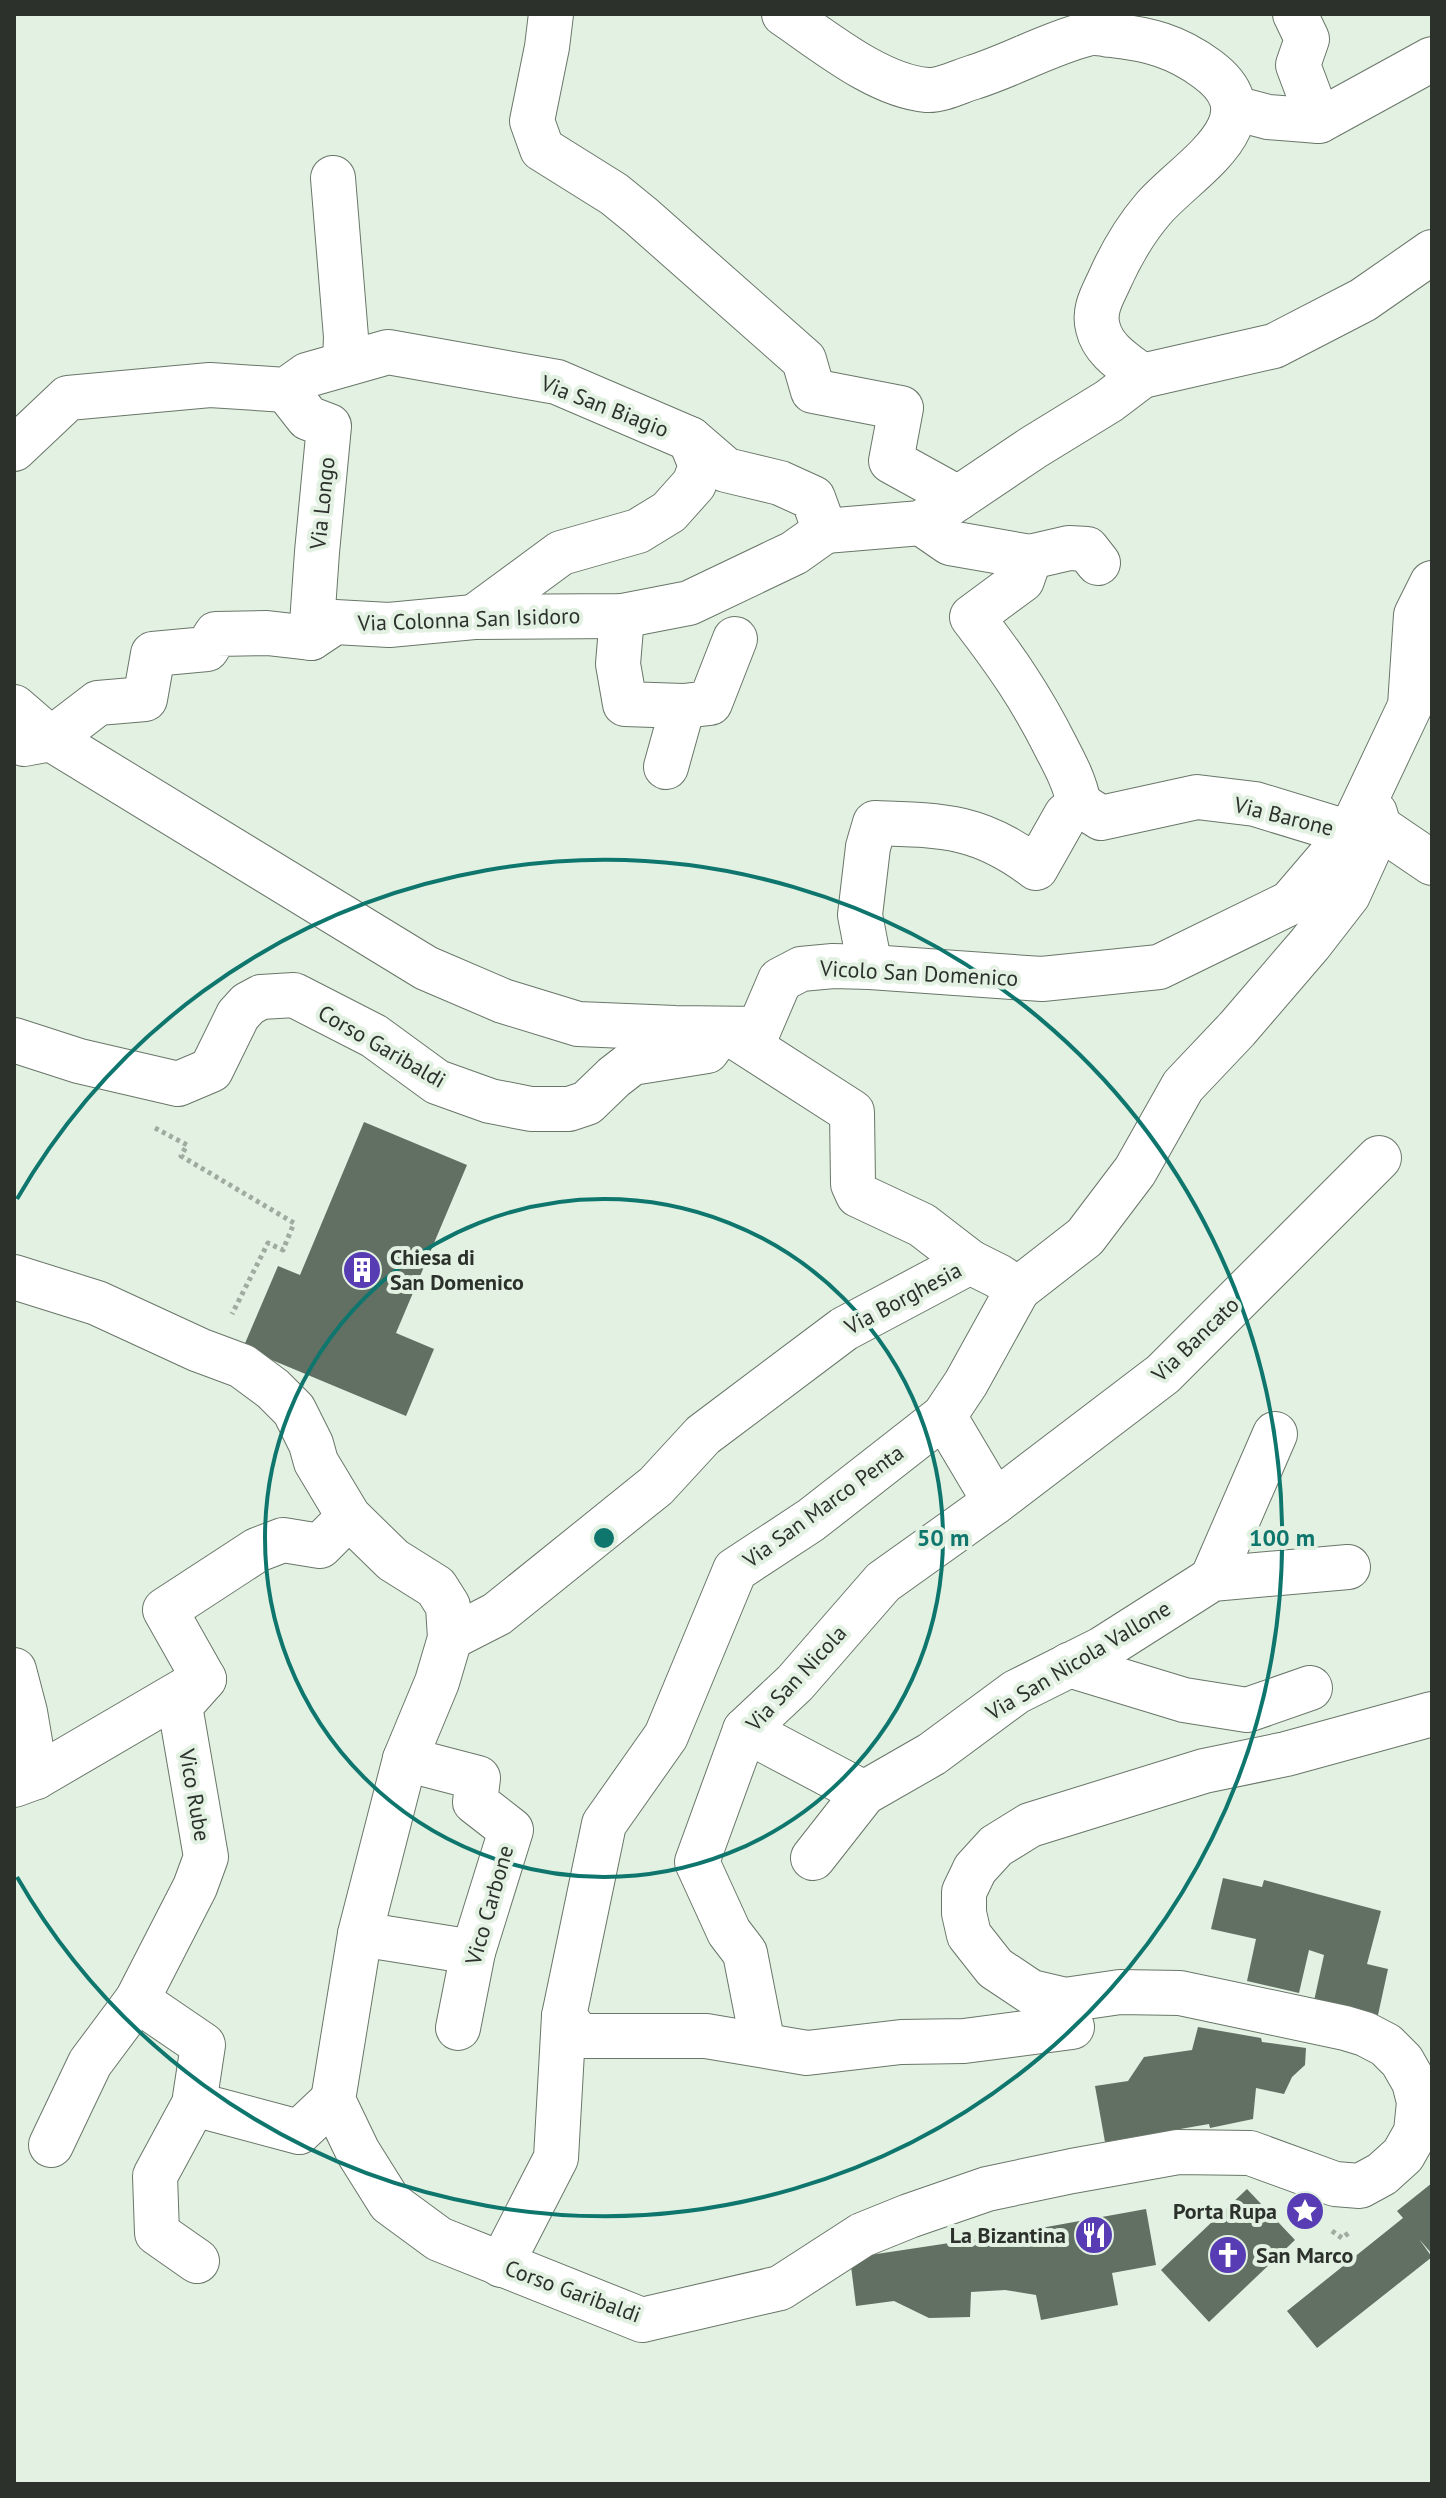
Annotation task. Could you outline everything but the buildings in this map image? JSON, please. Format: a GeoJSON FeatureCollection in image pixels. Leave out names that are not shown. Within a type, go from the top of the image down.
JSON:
{"type":"FeatureCollection","features":[{"type":"Feature","properties":{"kind":"street"},"geometry":{"type":"LineString","coordinates":[[551,14],[543,73],[532,121],[542,149],[614,194],[804,360],[813,391],[901,408],[891,461],[958,498]]}},
{"type":"Feature","properties":{"kind":"street"},"geometry":{"type":"LineString","coordinates":[[784,14],[858,63],[899,84],[930,91],[985,74],[1090,33],[1148,39],[1191,57],[1214,74],[1227,88],[1234,108],[1224,141],[1145,219],[1117,263],[1098,306],[1097,327],[1110,351],[1142,376]]}},
{"type":"Feature","properties":{"kind":"street"},"geometry":{"type":"LineString","coordinates":[[1295,14],[1307,39],[1298,65],[1319,121]]}},
{"type":"Feature","properties":{"kind":"street"},"geometry":{"type":"LineString","coordinates":[[1234,108],[1268,117],[1319,121],[1432,59]]}},
{"type":"Feature","properties":{"kind":"street"},"geometry":{"type":"LineString","coordinates":[[333,178],[346,337],[345,362]]}},
{"type":"Feature","properties":{"kind":"street"},"geometry":{"type":"LineString","coordinates":[[825,531],[921,523],[1109,401],[1142,376],[1274,346],[1363,300],[1432,252]]}},
{"type":"Feature","properties":{"kind":"street","name":"Via San Biagio"},"geometry":{"type":"LineString","coordinates":[[286,390],[307,375],[388,352],[557,382],[690,439],[726,470],[780,483],[813,498],[825,531]]}},
{"type":"Feature","properties":{"kind":"street"},"geometry":{"type":"LineString","coordinates":[[14,449],[68,398],[210,385],[286,390]]}},
{"type":"Feature","properties":{"kind":"street","name":"Via Longo"},"geometry":{"type":"LineString","coordinates":[[286,390],[308,418],[329,426],[311,638]]}},
{"type":"Feature","properties":{"kind":"street"},"geometry":{"type":"LineString","coordinates":[[474,617],[561,553],[638,531],[669,512],[694,484],[701,466],[690,439]]}},
{"type":"Feature","properties":{"kind":"street"},"geometry":{"type":"LineString","coordinates":[[921,523],[950,543],[1030,557],[1069,548],[1087,549],[1098,563]]}},
{"type":"Feature","properties":{"kind":"street","name":"Via Colonna San Isidoro"},"geometry":{"type":"LineString","coordinates":[[311,638],[335,622],[389,625],[474,617],[622,616],[689,603],[794,553],[825,531]]}},
{"type":"Feature","properties":{"kind":"street"},"geometry":{"type":"LineString","coordinates":[[870,967],[860,915],[868,847],[875,823],[935,825],[985,836],[1014,851],[1036,868],[1066,815],[1079,804],[1075,784],[1035,705],[972,617],[1022,580],[1030,557]]}},
{"type":"Feature","properties":{"kind":"street"},"geometry":{"type":"LineString","coordinates":[[1018,1289],[1085,1237],[1135,1171],[1183,1086],[1237,1029],[1348,895],[1366,817],[1410,706],[1416,615],[1432,583]]}},
{"type":"Feature","properties":{"kind":"street"},"geometry":{"type":"LineString","coordinates":[[622,616],[618,664],[625,704],[683,706],[710,703],[735,639]]}},
{"type":"Feature","properties":{"kind":"street"},"geometry":{"type":"LineString","coordinates":[[14,707],[33,742],[98,703],[145,699],[153,654],[207,649],[216,634],[267,633],[311,638]]}},
{"type":"Feature","properties":{"kind":"street"},"geometry":{"type":"LineString","coordinates":[[666,767],[683,706]]}},
{"type":"Feature","properties":{"kind":"street","name":"Vicolo San Domenico"},"geometry":{"type":"LineString","coordinates":[[33,742],[330,908],[426,968],[503,1001],[578,1024],[759,1029],[780,980],[801,969],[870,967],[1042,979],[1159,967],[1290,903],[1366,817]]}},
{"type":"Feature","properties":{"kind":"street","name":"Via Barone"},"geometry":{"type":"LineString","coordinates":[[1079,804],[1101,818],[1197,797],[1366,817],[1432,863]]}},
{"type":"Feature","properties":{"kind":"street","name":"Corso Garibaldi"},"geometry":{"type":"LineString","coordinates":[[14,1040],[79,1061],[178,1084],[211,1070],[238,1015],[248,1004],[261,997],[294,995],[374,1036],[437,1082],[490,1101],[531,1109],[569,1109],[587,1103],[632,1063],[707,1051],[723,1029]]}},
{"type":"Feature","properties":{"kind":"street"},"geometry":{"type":"LineString","coordinates":[[723,1029],[852,1112],[853,1184],[858,1195],[922,1225],[970,1262]]}},
{"type":"Feature","properties":{"kind":"street","name":"Via Bancato"},"geometry":{"type":"LineString","coordinates":[[995,1502],[1163,1374],[1379,1158]]}},
{"type":"Feature","properties":{"kind":"street","name":"Via Borghesia"},"geometry":{"type":"LineString","coordinates":[[450,1638],[497,1614],[656,1486],[703,1435],[844,1329],[970,1262],[1018,1289]]}},
{"type":"Feature","properties":{"kind":"street"},"geometry":{"type":"LineString","coordinates":[[14,1277],[97,1303],[199,1350],[242,1366],[273,1389],[294,1410],[311,1444],[316,1462],[349,1517],[393,1560],[436,1587],[448,1606],[450,1638],[437,1682],[405,1759],[360,1934],[333,2100],[299,2132],[194,2104]]}},
{"type":"Feature","properties":{"kind":"street","name":"Via San Marco Penta"},"geometry":{"type":"LineString","coordinates":[[501,2265],[556,2158],[564,2016],[604,1824],[666,1736],[735,1570],[811,1520],[944,1416],[1018,1289]]}},
{"type":"Feature","properties":{"kind":"street"},"geometry":{"type":"LineString","coordinates":[[944,1416],[995,1502]]}},
{"type":"Feature","properties":{"kind":"street"},"geometry":{"type":"LineString","coordinates":[[1212,1579],[1275,1434]]}},
{"type":"Feature","properties":{"kind":"street","name":"Via San Nicola"},"geometry":{"type":"LineString","coordinates":[[763,2045],[745,1953],[729,1932],[697,1862],[745,1730],[795,1683],[883,1582],[995,1502]]}},
{"type":"Feature","properties":{"kind":"street"},"geometry":{"type":"LineString","coordinates":[[14,1670],[25,1712],[25,1781],[204,1679],[165,1610],[257,1550],[283,1540],[320,1546],[349,1517]]}},
{"type":"Feature","properties":{"kind":"street","name":"Via San Nicola Vallone"},"geometry":{"type":"LineString","coordinates":[[813,1858],[864,1793],[932,1754],[1016,1692],[1102,1649],[1212,1579],[1348,1567]]}},
{"type":"Feature","properties":{"kind":"street"},"geometry":{"type":"LineString","coordinates":[[1069,1665],[1184,1700],[1247,1710],[1310,1688]]}},
{"type":"Feature","properties":{"kind":"street","name":"Vico Rube"},"geometry":{"type":"LineString","coordinates":[[51,2145],[90,2063],[137,2000],[195,1887],[206,1857],[180,1706],[204,1679]]}},
{"type":"Feature","properties":{"kind":"street","name":"Corso Garibaldi"},"geometry":{"type":"LineString","coordinates":[[333,2100],[358,2152],[390,2203],[439,2239],[642,2320],[780,2288],[862,2235],[909,2216],[987,2189],[1072,2171],[1178,2152],[1250,2153],[1335,2184],[1360,2186],[1382,2174],[1403,2155],[1416,2132],[1419,2102],[1414,2082],[1402,2061],[1386,2045],[1345,2028],[1180,1993],[1120,1992],[1065,2000],[1031,1992],[995,1968],[969,1935],[964,1913],[964,1892],[975,1869],[996,1846],[1030,1825],[1204,1771],[1286,1754],[1432,1714]]}},
{"type":"Feature","properties":{"kind":"street"},"geometry":{"type":"LineString","coordinates":[[745,1730],[864,1793]]}},
{"type":"Feature","properties":{"kind":"street","name":"Vico Carbone"},"geometry":{"type":"LineString","coordinates":[[405,1759],[478,1778],[475,1802],[511,1830],[473,1952],[458,2028]]}},
{"type":"Feature","properties":{"kind":"street"},"geometry":{"type":"LineString","coordinates":[[360,1934],[473,1952]]}},
{"type":"Feature","properties":{"kind":"street"},"geometry":{"type":"LineString","coordinates":[[137,2000],[203,2045],[194,2104],[155,2176],[157,2233],[197,2261]]}},
{"type":"Feature","properties":{"kind":"street"},"geometry":{"type":"LineString","coordinates":[[564,2016],[579,2036],[706,2036],[807,2053],[901,2042],[964,2041],[1072,2027]]}},
{"type":"Feature","properties":{"kind":"path"},"geometry":{"type":"LineString","coordinates":[[146,1123],[187,1145],[181,1156],[294,1223],[283,1250],[268,1243],[227,1324]]}},
{"type":"Feature","properties":{"kind":"place","name":"Chiesa di San Domenico"},"geometry":{"type":"Point","coordinates":[362,1270]}},
{"type":"Feature","properties":{"kind":"place","name":"Porta Rupa"},"geometry":{"type":"Point","coordinates":[1305,2211]}},
{"type":"Feature","properties":{"kind":"place","name":"La Bizantina"},"geometry":{"type":"Point","coordinates":[1094,2235]}},
{"type":"Feature","properties":{"kind":"place","name":"San Marco"},"geometry":{"type":"Point","coordinates":[1228,2255]}}]}
